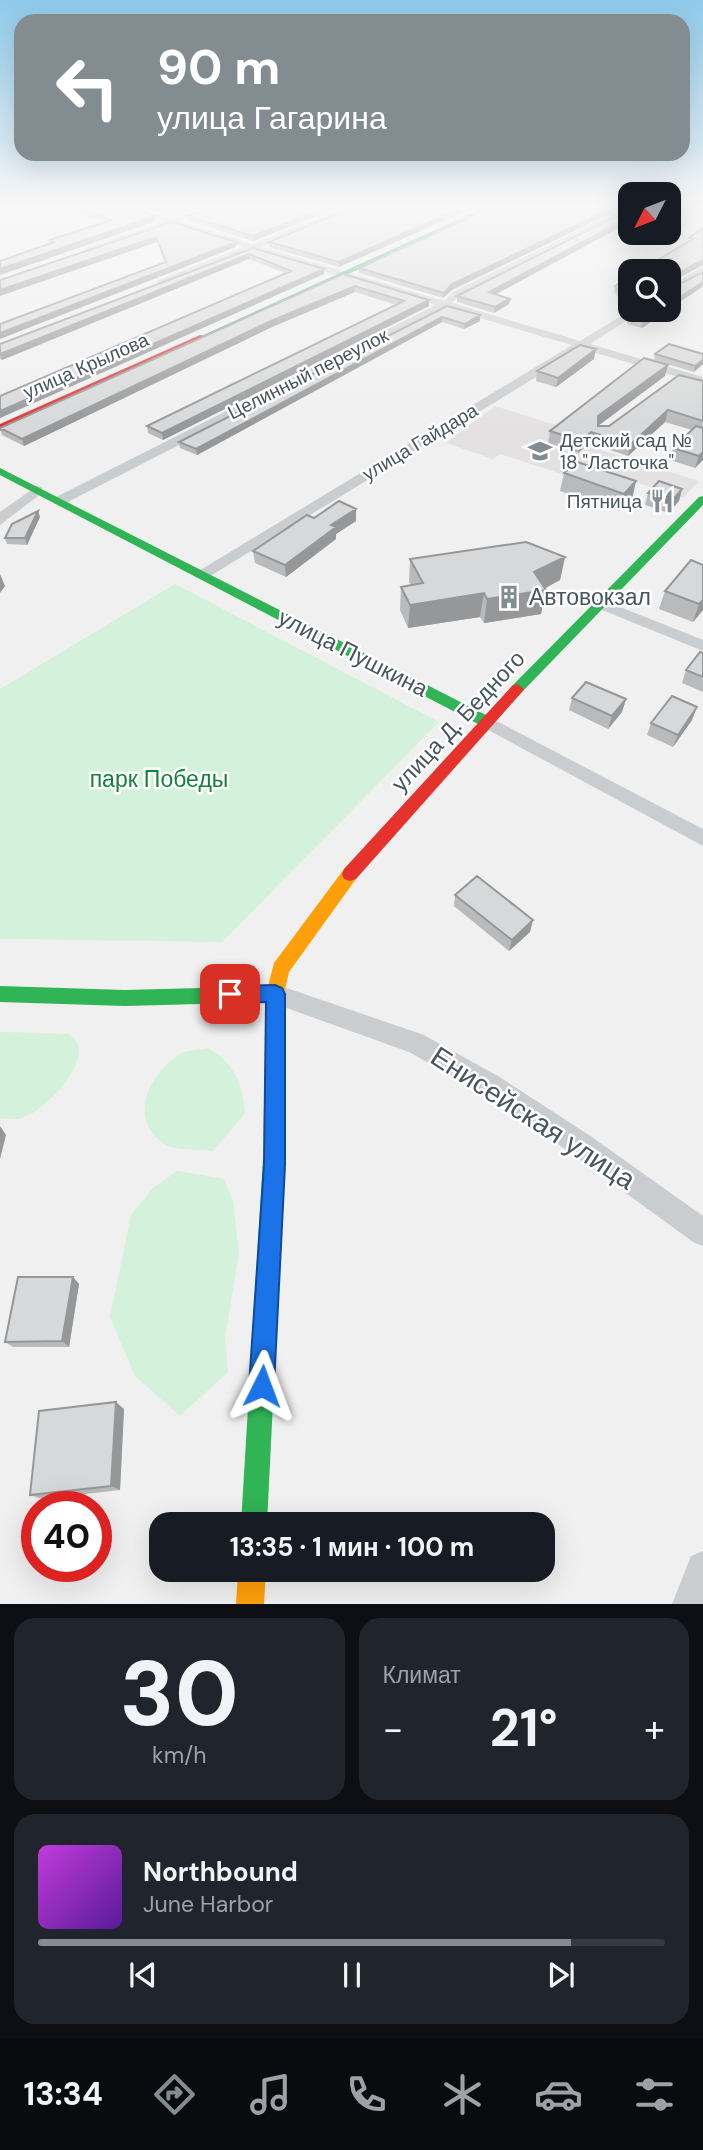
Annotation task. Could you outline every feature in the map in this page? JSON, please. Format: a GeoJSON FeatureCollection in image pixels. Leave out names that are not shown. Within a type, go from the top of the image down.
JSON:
{"type":"FeatureCollection","features":[{"type":"Feature","properties":{"kind":"street"},"geometry":{"type":"LineString","coordinates":[[151,287],[169,280]]}},
{"type":"Feature","properties":{"kind":"street","name":"улица Крылова"},"geometry":{"type":"LineString","coordinates":[[0,428],[328,280]]}},
{"type":"Feature","properties":{"kind":"street"},"geometry":{"type":"LineString","coordinates":[[361,280],[582,343],[675,378],[703,381]]}},
{"type":"Feature","properties":{"kind":"street","name":"Целинный переулок"},"geometry":{"type":"LineString","coordinates":[[59,501],[446,304],[456,294],[484,280]]}},
{"type":"Feature","properties":{"kind":"street","name":"улица Гайдара"},"geometry":{"type":"LineString","coordinates":[[202,575],[618,322]]}},
{"type":"Feature","properties":{"kind":"street","name":"улица Пушкина"},"geometry":{"type":"LineString","coordinates":[[0,471],[485,721],[703,838]]}},
{"type":"Feature","properties":{"kind":"street"},"geometry":{"type":"LineString","coordinates":[[0,521],[10,509],[37,490]]}},
{"type":"Feature","properties":{"kind":"street","name":"улица Д. Бедного"},"geometry":{"type":"LineString","coordinates":[[255,1512],[274,1165],[275,994],[280,970],[355,868],[485,721],[702,500]]}},
{"type":"Feature","properties":{"kind":"street"},"geometry":{"type":"LineString","coordinates":[[600,604],[703,646]]}},
{"type":"Feature","properties":{"kind":"street"},"geometry":{"type":"LineString","coordinates":[[0,995],[125,998],[275,994]]}},
{"type":"Feature","properties":{"kind":"street","name":"Енисейская улица"},"geometry":{"type":"LineString","coordinates":[[275,994],[416,1042],[489,1084],[580,1144],[703,1232]]}},
{"type":"Feature","properties":{"kind":"street"},"geometry":{"type":"LineString","coordinates":[[690,1604],[703,1568]]}},
{"type":"Feature","properties":{"kind":"street"},"geometry":{"type":"LineString","coordinates":[[250,1604],[251,1582]]}},
{"type":"Feature","properties":{"kind":"shaded area","name":"Детский сад № 18 \"Ласточка\""},"geometry":{"type":"Polygon","coordinates":[[[495,406],[609,442],[601,450],[699,481],[683,498],[581,464],[568,476],[500,454],[493,459],[446,443],[495,406]]]}},
{"type":"Feature","properties":{"kind":"green space","name":"парк Победы"},"geometry":{"type":"Polygon","coordinates":[[[175,584],[439,722],[222,942],[0,939],[0,689],[175,584]]]}},
{"type":"Feature","properties":{"kind":"green space"},"geometry":{"type":"Polygon","coordinates":[[[0,1032],[69,1034],[77,1042],[79,1052],[76,1063],[62,1087],[41,1107],[20,1119],[0,1119],[0,1032]]]}},
{"type":"Feature","properties":{"kind":"green space"},"geometry":{"type":"Polygon","coordinates":[[[207,1048],[224,1060],[235,1075],[242,1093],[245,1113],[213,1151],[181,1149],[164,1144],[147,1122],[146,1097],[159,1073],[180,1054],[207,1048]]]}},
{"type":"Feature","properties":{"kind":"green space"},"geometry":{"type":"Polygon","coordinates":[[[177,1171],[224,1179],[233,1201],[239,1253],[225,1339],[228,1372],[180,1416],[135,1376],[110,1317],[131,1215],[153,1188],[177,1171]]]}},
{"type":"Feature","properties":{"kind":"building"},"geometry":{"type":"Polygon","coordinates":[[[0,280],[30,280],[0,290],[0,280]]]}},
{"type":"Feature","properties":{"kind":"building"},"geometry":{"type":"Polygon","coordinates":[[[118,280],[138,280],[0,333],[0,324],[118,280]]]}},
{"type":"Feature","properties":{"kind":"building"},"geometry":{"type":"Polygon","coordinates":[[[169,280],[185,280],[0,354],[0,344],[169,280]]]}},
{"type":"Feature","properties":{"kind":"building"},"geometry":{"type":"Polygon","coordinates":[[[270,280],[299,280],[0,411],[0,396],[270,280]]]}},
{"type":"Feature","properties":{"kind":"building"},"geometry":{"type":"Polygon","coordinates":[[[330,280],[362,280],[429,300],[162,433],[147,426],[404,301],[355,286],[271,321],[22,439],[0,428],[330,280]]]}},
{"type":"Feature","properties":{"kind":"building"},"geometry":{"type":"Polygon","coordinates":[[[399,280],[461,280],[452,284],[444,293],[399,280]]]}},
{"type":"Feature","properties":{"kind":"building"},"geometry":{"type":"Polygon","coordinates":[[[489,280],[512,280],[489,292],[510,299],[495,307],[457,296],[489,280]]]}},
{"type":"Feature","properties":{"kind":"building"},"geometry":{"type":"Polygon","coordinates":[[[688,280],[703,280],[681,296],[681,283],[688,280]]]}},
{"type":"Feature","properties":{"kind":"building"},"geometry":{"type":"Polygon","coordinates":[[[447,306],[480,315],[465,324],[442,317],[196,449],[179,442],[447,306]]]}},
{"type":"Feature","properties":{"kind":"building"},"geometry":{"type":"Polygon","coordinates":[[[669,344],[703,354],[703,360],[695,366],[655,354],[669,344]]]}},
{"type":"Feature","properties":{"kind":"building"},"geometry":{"type":"Polygon","coordinates":[[[580,345],[596,349],[558,378],[537,371],[580,345]]]}},
{"type":"Feature","properties":{"kind":"building"},"geometry":{"type":"Polygon","coordinates":[[[644,358],[668,365],[598,416],[598,426],[609,426],[679,375],[703,381],[703,421],[668,410],[631,444],[591,432],[581,441],[550,431],[644,358]]]}},
{"type":"Feature","properties":{"kind":"building"},"geometry":{"type":"Polygon","coordinates":[[[696,426],[703,428],[703,452],[699,456],[673,448],[696,426]]]}},
{"type":"Feature","properties":{"kind":"building"},"geometry":{"type":"Polygon","coordinates":[[[577,462],[636,481],[624,494],[564,473],[577,462]]]}},
{"type":"Feature","properties":{"kind":"building"},"geometry":{"type":"Polygon","coordinates":[[[659,481],[682,489],[672,501],[648,493],[659,481]]]}},
{"type":"Feature","properties":{"kind":"building"},"geometry":{"type":"Polygon","coordinates":[[[339,501],[356,509],[331,525],[336,527],[285,565],[253,551],[307,515],[314,518],[339,501]]]}},
{"type":"Feature","properties":{"kind":"building"},"geometry":{"type":"Polygon","coordinates":[[[38,511],[25,538],[5,538],[12,524],[38,511]]]}},
{"type":"Feature","properties":{"kind":"building"},"geometry":{"type":"Polygon","coordinates":[[[526,542],[565,557],[534,572],[546,590],[487,599],[484,593],[410,605],[401,587],[423,583],[410,559],[526,542]]]}},
{"type":"Feature","properties":{"kind":"building"},"geometry":{"type":"Polygon","coordinates":[[[691,560],[703,565],[703,600],[699,604],[665,591],[691,560]]]}},
{"type":"Feature","properties":{"kind":"building"},"geometry":{"type":"Polygon","coordinates":[[[700,652],[703,653],[703,677],[686,670],[700,652]]]}},
{"type":"Feature","properties":{"kind":"building"},"geometry":{"type":"Polygon","coordinates":[[[586,682],[626,699],[612,716],[572,698],[586,682]]]}},
{"type":"Feature","properties":{"kind":"building"},"geometry":{"type":"Polygon","coordinates":[[[672,696],[697,707],[678,735],[651,723],[672,696]]]}},
{"type":"Feature","properties":{"kind":"building"},"geometry":{"type":"Polygon","coordinates":[[[477,876],[533,920],[512,940],[455,895],[477,876]]]}},
{"type":"Feature","properties":{"kind":"building"},"geometry":{"type":"Polygon","coordinates":[[[18,1277],[73,1277],[62,1341],[5,1342],[18,1277]]]}},
{"type":"Feature","properties":{"kind":"building"},"geometry":{"type":"Polygon","coordinates":[[[116,1402],[111,1486],[66,1491],[30,1491],[39,1411],[116,1402]]]}},
{"type":"Feature","properties":{"kind":"traffic: fast"},"geometry":{"type":"LineString","coordinates":[[203,337],[330,280]]}},
{"type":"Feature","properties":{"kind":"traffic: fast"},"geometry":{"type":"LineString","coordinates":[[0,471],[485,721]]}},
{"type":"Feature","properties":{"kind":"traffic: fast"},"geometry":{"type":"LineString","coordinates":[[517,689],[703,499]]}},
{"type":"Feature","properties":{"kind":"traffic: fast"},"geometry":{"type":"LineString","coordinates":[[0,994],[125,998],[275,994]]}},
{"type":"Feature","properties":{"kind":"traffic: fast"},"geometry":{"type":"LineString","coordinates":[[255,1512],[274,1159]]}},
{"type":"Feature","properties":{"kind":"traffic: slow"},"geometry":{"type":"LineString","coordinates":[[274,1159],[275,994],[280,969],[350,874]]}},
{"type":"Feature","properties":{"kind":"traffic: slow"},"geometry":{"type":"LineString","coordinates":[[250,1604],[251,1582]]}},
{"type":"Feature","properties":{"kind":"traffic: jam"},"geometry":{"type":"LineString","coordinates":[[0,428],[203,337]]}},
{"type":"Feature","properties":{"kind":"traffic: jam"},"geometry":{"type":"LineString","coordinates":[[350,874],[517,689]]}},
{"type":"Feature","properties":{"kind":"place","name":"Детский сад № 18 \"Ласточка\""},"geometry":{"type":"Point","coordinates":[540,451]}},
{"type":"Feature","properties":{"kind":"place","name":"Пятница"},"geometry":{"type":"Point","coordinates":[662,501]}},
{"type":"Feature","properties":{"kind":"place","name":"Автовокзал"},"geometry":{"type":"Point","coordinates":[509,597]}},
{"type":"Feature","properties":{"kind":"route"},"geometry":{"type":"LineString","coordinates":[[230,994],[275,994],[274,1165],[262,1386]]}}]}
